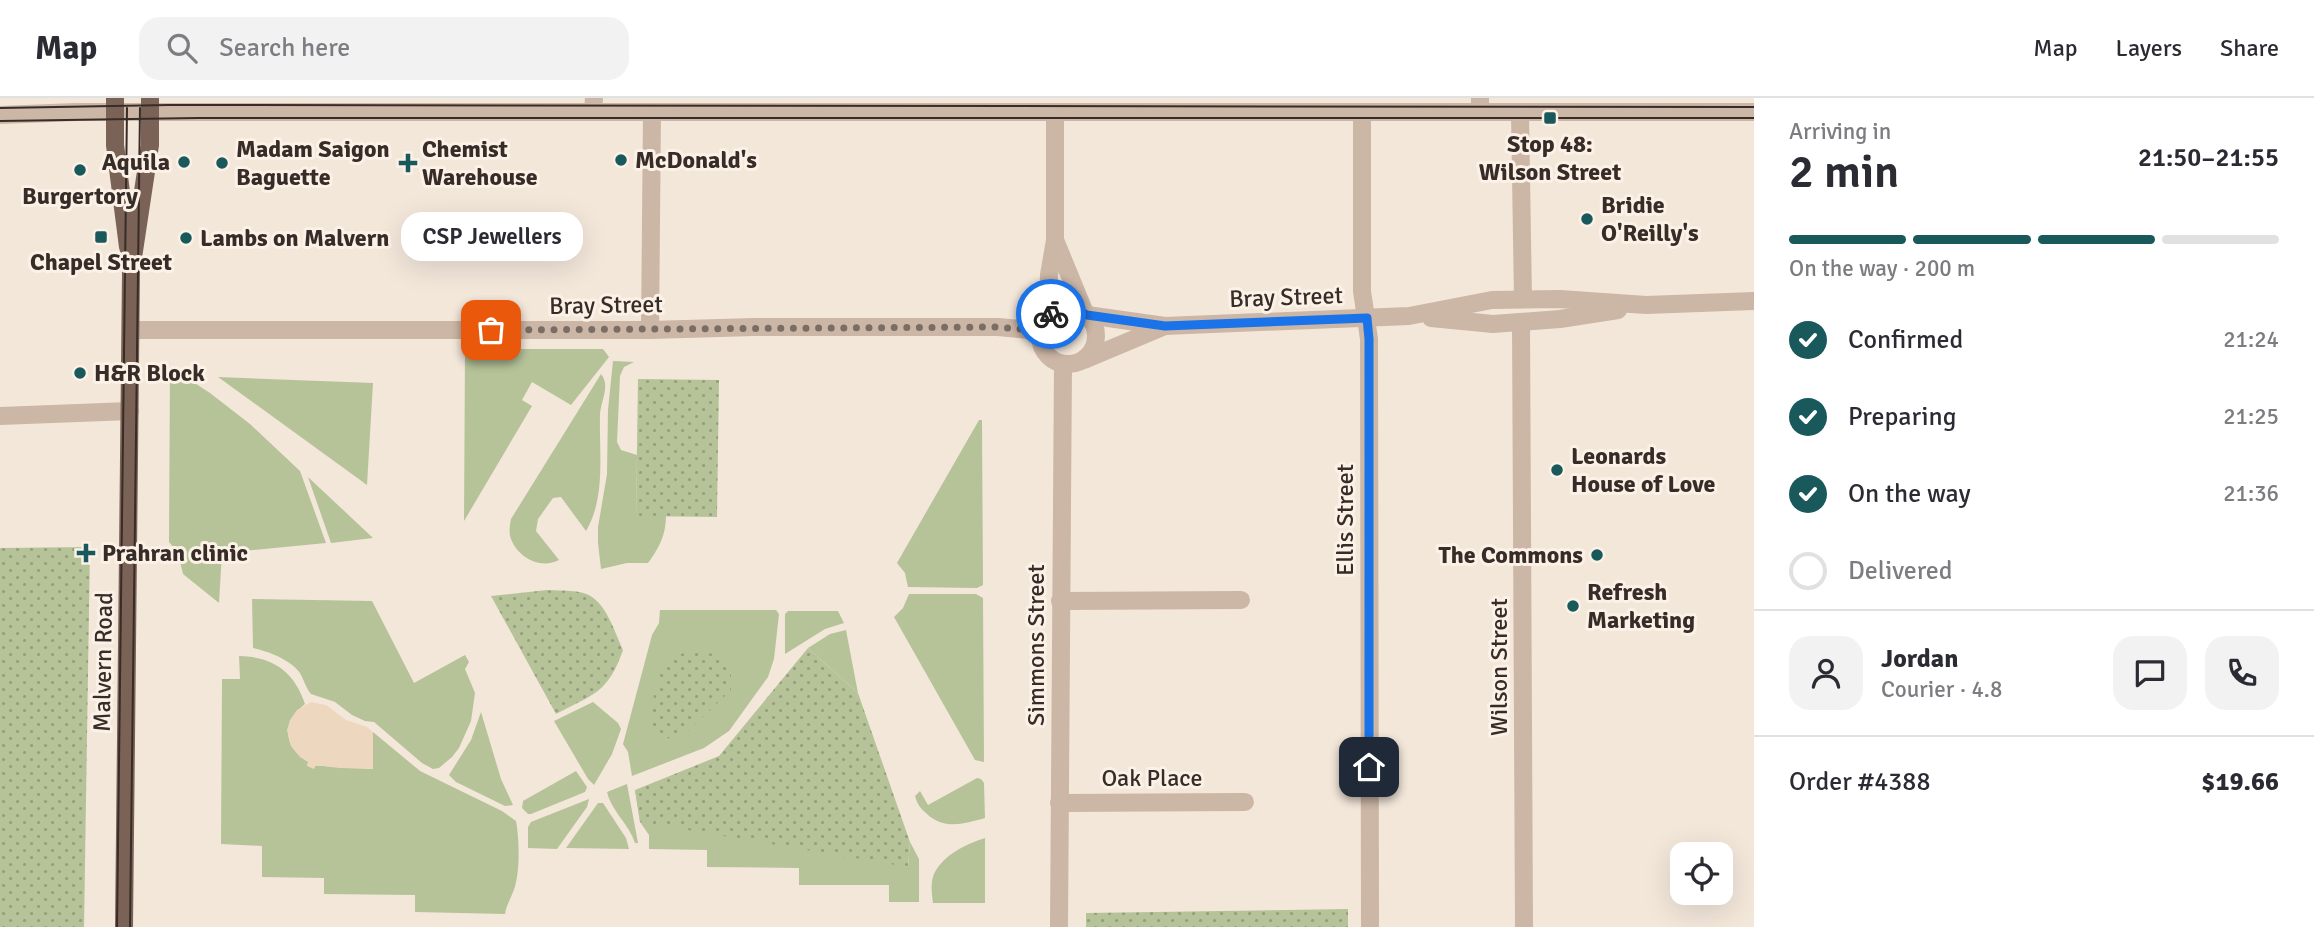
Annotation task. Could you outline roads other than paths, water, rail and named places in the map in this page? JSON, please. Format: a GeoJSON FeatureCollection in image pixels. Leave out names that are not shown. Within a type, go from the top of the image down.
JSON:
{"type":"FeatureCollection","features":[{"type":"Feature","properties":{"kind":"main road"},"geometry":{"type":"LineString","coordinates":[[115,105],[115,145],[131,271]]}},
{"type":"Feature","properties":{"kind":"main road"},"geometry":{"type":"LineString","coordinates":[[131,271],[150,145],[150,105]]}},
{"type":"Feature","properties":{"kind":"main road","name":"Malvern Road"},"geometry":{"type":"LineString","coordinates":[[124,927],[131,271]]}},
{"type":"Feature","properties":{"kind":"street"},"geometry":{"type":"LineString","coordinates":[[0,115],[115,105],[594,105],[652,112],[834,105],[1055,113],[1136,106],[1362,113],[1480,105],[1520,113],[1754,112]]}},
{"type":"Feature","properties":{"kind":"street"},"geometry":{"type":"LineString","coordinates":[[650,330],[652,112]]}},
{"type":"Feature","properties":{"kind":"street"},"geometry":{"type":"LineString","coordinates":[[1055,113],[1055,240],[1048,302],[1040,340],[1047,356],[1063,364],[1074,364],[1083,360],[1094,347],[1096,339],[1093,322],[1086,314],[1055,240]]}},
{"type":"Feature","properties":{"kind":"street","name":"Ellis Street"},"geometry":{"type":"LineString","coordinates":[[1362,113],[1362,291],[1369,339],[1370,927]]}},
{"type":"Feature","properties":{"kind":"street"},"geometry":{"type":"LineString","coordinates":[[1520,113],[1523,299]]}},
{"type":"Feature","properties":{"kind":"street","name":"Bray Street"},"geometry":{"type":"LineString","coordinates":[[1409,316],[1492,300],[1560,299],[1646,305],[1754,302]]}},
{"type":"Feature","properties":{"kind":"street","name":"Bray Street"},"geometry":{"type":"LineString","coordinates":[[1086,314],[1165,326],[1409,316],[1493,324],[1560,320],[1646,305]]}},
{"type":"Feature","properties":{"kind":"street"},"geometry":{"type":"LineString","coordinates":[[1041,326],[1058,310],[1076,309],[1086,314]]}},
{"type":"Feature","properties":{"kind":"street","name":"Wilson Street"},"geometry":{"type":"LineString","coordinates":[[1521,322],[1524,927]]}},
{"type":"Feature","properties":{"kind":"street","name":"Bray Street"},"geometry":{"type":"LineString","coordinates":[[131,330],[650,330],[1041,326]]}},
{"type":"Feature","properties":{"kind":"street","name":"Bray Street"},"geometry":{"type":"LineString","coordinates":[[1083,360],[1165,326]]}},
{"type":"Feature","properties":{"kind":"street","name":"Simmons Street"},"geometry":{"type":"LineString","coordinates":[[1059,927],[1063,364]]}},
{"type":"Feature","properties":{"kind":"street"},"geometry":{"type":"LineString","coordinates":[[0,416],[130,411]]}},
{"type":"Feature","properties":{"kind":"street"},"geometry":{"type":"LineString","coordinates":[[1060,601],[1241,600]]}},
{"type":"Feature","properties":{"kind":"street","name":"Oak Place"},"geometry":{"type":"LineString","coordinates":[[1059,803],[1245,802]]}},
{"type":"Feature","properties":{"kind":"tram line"},"geometry":{"type":"LineString","coordinates":[[0,108],[169,105],[1754,107]]}},
{"type":"Feature","properties":{"kind":"tram line"},"geometry":{"type":"LineString","coordinates":[[117,927],[127,108]]}},
{"type":"Feature","properties":{"kind":"tram line"},"geometry":{"type":"LineString","coordinates":[[130,927],[140,108]]}},
{"type":"Feature","properties":{"kind":"tram line"},"geometry":{"type":"LineString","coordinates":[[0,121],[198,118],[1754,118]]}},
{"type":"Feature","properties":{"kind":"place","name":"Stop 48: Wilson Street"},"geometry":{"type":"Point","coordinates":[1550,118]}},
{"type":"Feature","properties":{"kind":"place","name":"McDonald's"},"geometry":{"type":"Point","coordinates":[621,160]}},
{"type":"Feature","properties":{"kind":"place","name":"Aquila"},"geometry":{"type":"Point","coordinates":[184,162]}},
{"type":"Feature","properties":{"kind":"place","name":"Madam Saigon Baguette"},"geometry":{"type":"Point","coordinates":[222,163]}},
{"type":"Feature","properties":{"kind":"place","name":"Chemist Warehouse"},"geometry":{"type":"Point","coordinates":[408,163]}},
{"type":"Feature","properties":{"kind":"place","name":"Burgertory"},"geometry":{"type":"Point","coordinates":[80,170]}},
{"type":"Feature","properties":{"kind":"place","name":"Bridie O'Reilly's"},"geometry":{"type":"Point","coordinates":[1587,219]}},
{"type":"Feature","properties":{"kind":"place","name":"Chapel Street"},"geometry":{"type":"Point","coordinates":[101,237]}},
{"type":"Feature","properties":{"kind":"place","name":"Lambs on Malvern"},"geometry":{"type":"Point","coordinates":[186,238]}},
{"type":"Feature","properties":{"kind":"place","name":"CSP Jewellers"},"geometry":{"type":"Point","coordinates":[491,330]}},
{"type":"Feature","properties":{"kind":"place","name":"H&R Block"},"geometry":{"type":"Point","coordinates":[80,373]}},
{"type":"Feature","properties":{"kind":"place","name":"Leonards House of Love"},"geometry":{"type":"Point","coordinates":[1557,470]}},
{"type":"Feature","properties":{"kind":"place","name":"Prahran clinic"},"geometry":{"type":"Point","coordinates":[86,553]}},
{"type":"Feature","properties":{"kind":"place","name":"The Commons"},"geometry":{"type":"Point","coordinates":[1597,555]}},
{"type":"Feature","properties":{"kind":"place","name":"Refresh Marketing"},"geometry":{"type":"Point","coordinates":[1573,606]}}]}
